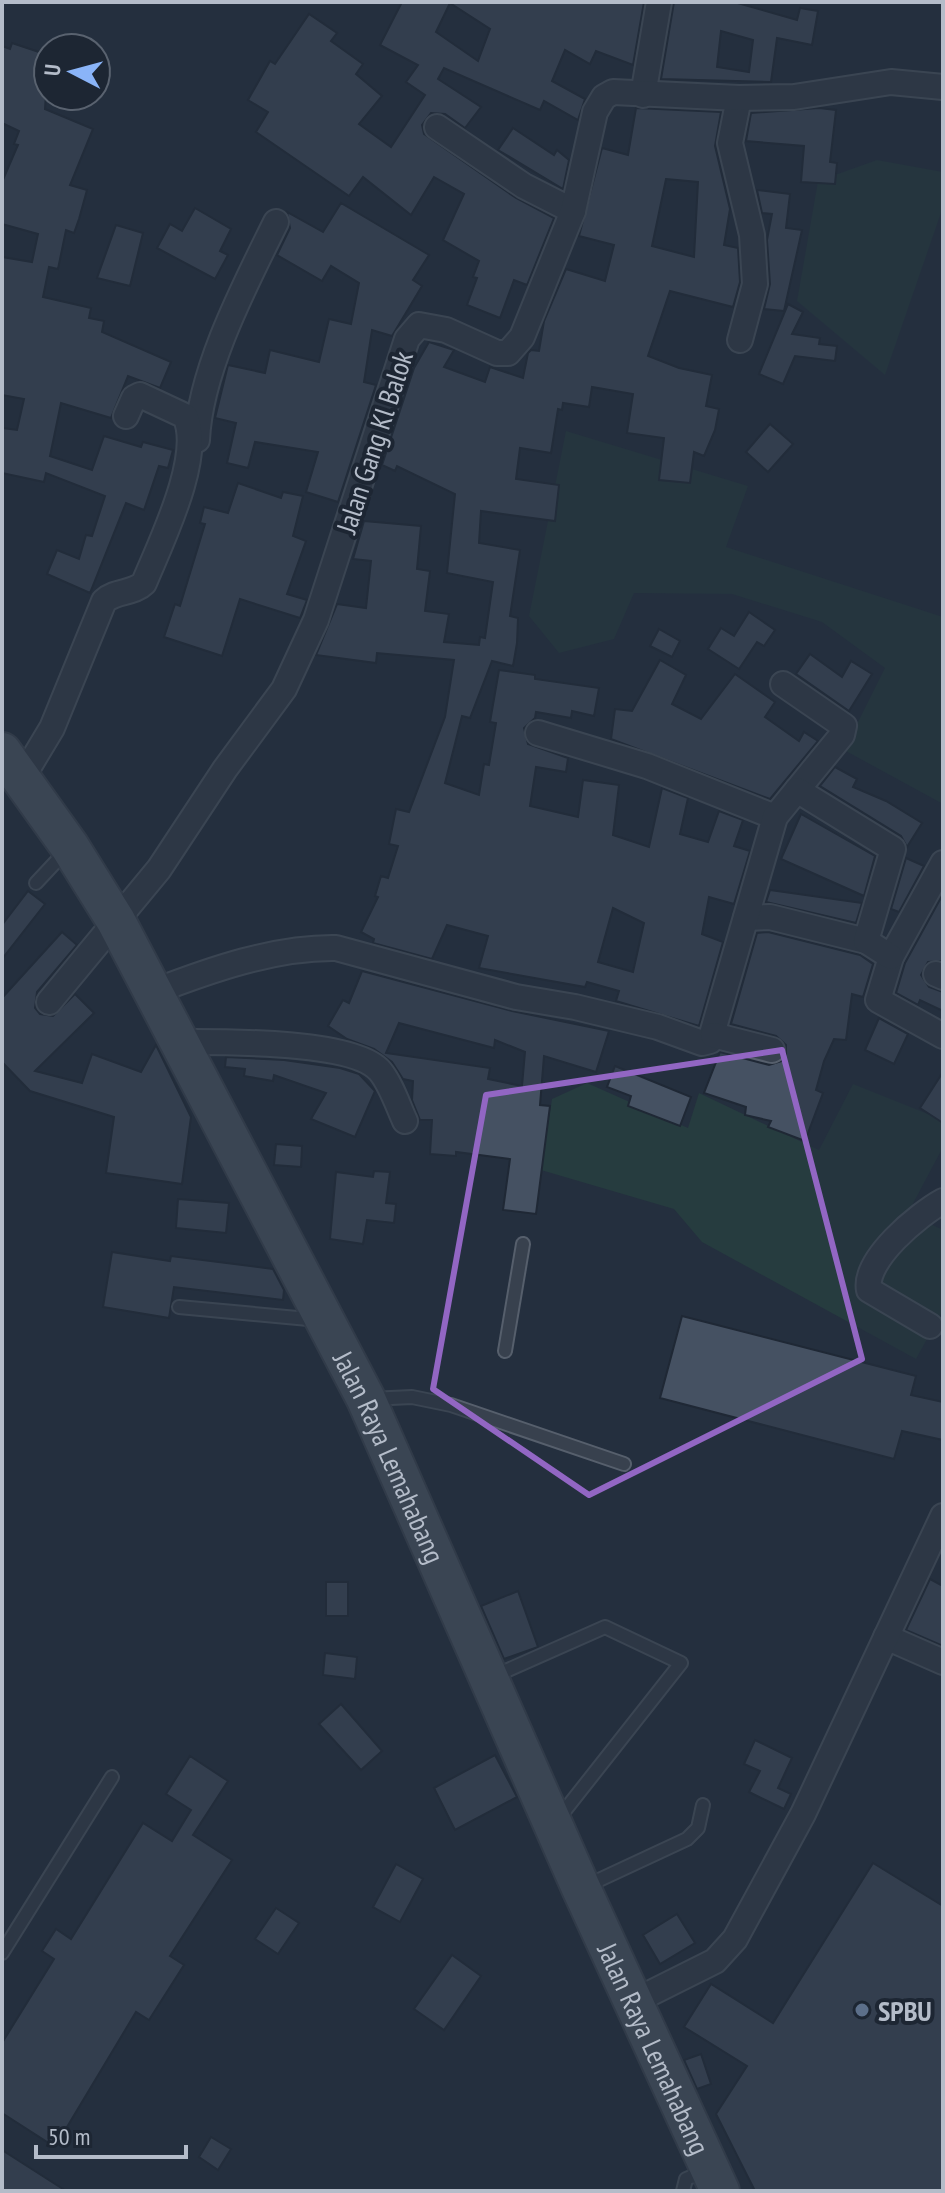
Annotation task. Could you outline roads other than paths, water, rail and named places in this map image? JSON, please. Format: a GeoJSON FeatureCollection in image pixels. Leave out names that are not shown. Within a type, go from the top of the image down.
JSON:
{"type":"FeatureCollection","features":[{"type":"Feature","properties":{"kind":"main road","name":"Jalan Raya Lemahabang"},"geometry":{"type":"LineString","coordinates":[[12,765],[70,847],[116,921],[366,1399],[633,2002],[704,2183]]}},
{"type":"Feature","properties":{"kind":"street"},"geometry":{"type":"LineString","coordinates":[[643,95],[659,2]]}},
{"type":"Feature","properties":{"kind":"street","name":"Jalan Gang Kl Balok"},"geometry":{"type":"LineString","coordinates":[[116,921],[153,878],[298,664],[316,620],[407,339],[419,325],[432,326],[497,353],[514,349],[532,317],[573,211],[598,104],[613,92],[739,98],[794,97],[891,82],[943,87]]}},
{"type":"Feature","properties":{"kind":"street"},"geometry":{"type":"LineString","coordinates":[[739,98],[730,143],[752,235],[755,284],[740,340]]}},
{"type":"Feature","properties":{"kind":"street"},"geometry":{"type":"LineString","coordinates":[[437,127],[524,186],[573,211]]}},
{"type":"Feature","properties":{"kind":"street"},"geometry":{"type":"LineString","coordinates":[[172,515],[181,508],[196,469],[200,408],[208,379],[276,222]]}},
{"type":"Feature","properties":{"kind":"street"},"geometry":{"type":"LineString","coordinates":[[12,765],[52,728],[104,601],[110,595],[138,589],[144,583],[172,515],[187,462],[185,416],[140,395],[134,398],[126,416]]}},
{"type":"Feature","properties":{"kind":"street"},"geometry":{"type":"LineString","coordinates":[[153,992],[243,963],[309,947],[336,948],[516,997],[575,1007],[658,1027],[702,1043],[710,1041],[775,817],[842,735],[844,726],[783,684]]}},
{"type":"Feature","properties":{"kind":"street"},"geometry":{"type":"LineString","coordinates":[[538,733],[647,766],[775,817]]}},
{"type":"Feature","properties":{"kind":"street"},"geometry":{"type":"LineString","coordinates":[[797,790],[893,849],[866,941]]}},
{"type":"Feature","properties":{"kind":"street"},"geometry":{"type":"LineString","coordinates":[[943,863],[891,957],[879,1002],[943,1036]]}},
{"type":"Feature","properties":{"kind":"street"},"geometry":{"type":"LineString","coordinates":[[746,918],[770,917],[866,941],[891,957]]}},
{"type":"Feature","properties":{"kind":"street"},"geometry":{"type":"LineString","coordinates":[[49,1002],[116,921]]}},
{"type":"Feature","properties":{"kind":"street"},"geometry":{"type":"LineString","coordinates":[[713,1035],[772,1050]]}},
{"type":"Feature","properties":{"kind":"street"},"geometry":{"type":"LineString","coordinates":[[180,1042],[310,1047],[350,1058],[381,1073],[405,1121]]}},
{"type":"Feature","properties":{"kind":"street"},"geometry":{"type":"LineString","coordinates":[[930,1326],[877,1296],[869,1290],[867,1282],[871,1270],[911,1223],[943,1201]]}},
{"type":"Feature","properties":{"kind":"street"},"geometry":{"type":"LineString","coordinates":[[633,2002],[715,1961],[735,1939],[803,1814],[943,1516]]}},
{"type":"Feature","properties":{"kind":"street"},"geometry":{"type":"LineString","coordinates":[[886,1637],[943,1662]]}},
{"type":"Feature","properties":{"kind":"lane"},"geometry":{"type":"LineString","coordinates":[[185,416],[202,372]]}},
{"type":"Feature","properties":{"kind":"lane"},"geometry":{"type":"LineString","coordinates":[[36,883],[70,847]]}},
{"type":"Feature","properties":{"kind":"lane"},"geometry":{"type":"LineString","coordinates":[[505,1351],[523,1244]]}},
{"type":"Feature","properties":{"kind":"lane"},"geometry":{"type":"LineString","coordinates":[[179,1307],[326,1321]]}},
{"type":"Feature","properties":{"kind":"lane"},"geometry":{"type":"LineString","coordinates":[[366,1399],[412,1397],[451,1405],[535,1431],[624,1464]]}},
{"type":"Feature","properties":{"kind":"lane"},"geometry":{"type":"LineString","coordinates":[[489,1678],[605,1627],[681,1663],[553,1824]]}},
{"type":"Feature","properties":{"kind":"lane"},"geometry":{"type":"LineString","coordinates":[[2,1953],[112,1777]]}},
{"type":"Feature","properties":{"kind":"lane"},"geometry":{"type":"LineString","coordinates":[[581,1888],[687,1839],[698,1828],[703,1805]]}},
{"type":"Feature","properties":{"kind":"place","name":"SPBU"},"geometry":{"type":"Point","coordinates":[862,2010]}}]}
